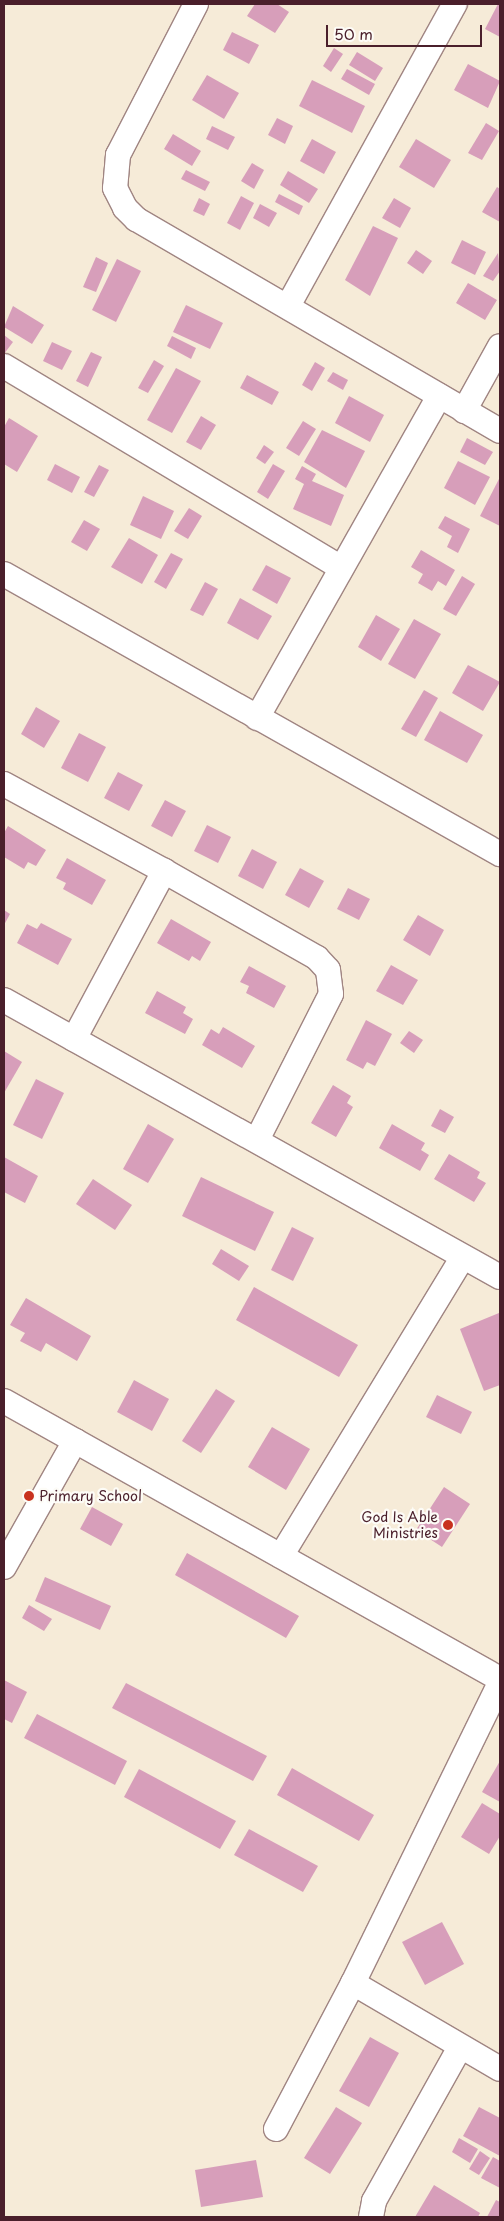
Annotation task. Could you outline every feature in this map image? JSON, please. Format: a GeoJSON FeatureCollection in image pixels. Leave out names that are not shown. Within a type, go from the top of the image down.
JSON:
{"type":"FeatureCollection","features":[{"type":"Feature","properties":{"kind":"street"},"geometry":{"type":"LineString","coordinates":[[196,4],[118,155],[114,176],[117,195],[136,219],[500,431]]}},
{"type":"Feature","properties":{"kind":"street"},"geometry":{"type":"LineString","coordinates":[[288,306],[455,4]]}},
{"type":"Feature","properties":{"kind":"street"},"geometry":{"type":"LineString","coordinates":[[464,411],[500,346]]}},
{"type":"Feature","properties":{"kind":"street"},"geometry":{"type":"LineString","coordinates":[[4,366],[341,568]]}},
{"type":"Feature","properties":{"kind":"street"},"geometry":{"type":"LineString","coordinates":[[257,718],[439,396]]}},
{"type":"Feature","properties":{"kind":"street"},"geometry":{"type":"LineString","coordinates":[[4,574],[500,854]]}},
{"type":"Feature","properties":{"kind":"street"},"geometry":{"type":"LineString","coordinates":[[4,784],[164,871],[317,958],[330,975],[331,994],[257,1140]]}},
{"type":"Feature","properties":{"kind":"street"},"geometry":{"type":"LineString","coordinates":[[74,1039],[164,871]]}},
{"type":"Feature","properties":{"kind":"street"},"geometry":{"type":"LineString","coordinates":[[4,1000],[500,1277]]}},
{"type":"Feature","properties":{"kind":"street"},"geometry":{"type":"LineString","coordinates":[[281,1556],[463,1257]]}},
{"type":"Feature","properties":{"kind":"street"},"geometry":{"type":"LineString","coordinates":[[4,1401],[500,1679]]}},
{"type":"Feature","properties":{"kind":"street"},"geometry":{"type":"LineString","coordinates":[[4,1567],[75,1440]]}},
{"type":"Feature","properties":{"kind":"street"},"geometry":{"type":"LineString","coordinates":[[276,2129],[353,1983],[500,1683]]}},
{"type":"Feature","properties":{"kind":"street"},"geometry":{"type":"LineString","coordinates":[[353,1983],[500,2069]]}},
{"type":"Feature","properties":{"kind":"street"},"geometry":{"type":"LineString","coordinates":[[371,2217],[374,2201],[460,2047]]}},
{"type":"Feature","properties":{"kind":"building"},"geometry":{"type":"Polygon","coordinates":[[[255,4],[277,4],[289,12],[275,33],[247,16],[255,4]]]}},
{"type":"Feature","properties":{"kind":"building"},"geometry":{"type":"Polygon","coordinates":[[[498,4],[500,4],[500,37],[485,29],[498,4]]]}},
{"type":"Feature","properties":{"kind":"building"},"geometry":{"type":"Polygon","coordinates":[[[232,32],[259,45],[249,64],[223,50],[232,32]]]}},
{"type":"Feature","properties":{"kind":"building"},"geometry":{"type":"Polygon","coordinates":[[[334,48],[343,54],[331,72],[323,66],[334,48]]]}},
{"type":"Feature","properties":{"kind":"building"},"geometry":{"type":"Polygon","coordinates":[[[357,52],[383,68],[375,81],[349,65],[357,52]]]}},
{"type":"Feature","properties":{"kind":"building"},"geometry":{"type":"Polygon","coordinates":[[[468,64],[500,81],[488,108],[454,90],[468,64]]]}},
{"type":"Feature","properties":{"kind":"building"},"geometry":{"type":"Polygon","coordinates":[[[347,69],[375,84],[369,95],[341,79],[347,69]]]}},
{"type":"Feature","properties":{"kind":"building"},"geometry":{"type":"Polygon","coordinates":[[[207,75],[239,93],[224,119],[192,100],[207,75]]]}},
{"type":"Feature","properties":{"kind":"building"},"geometry":{"type":"Polygon","coordinates":[[[312,80],[365,106],[352,133],[299,106],[312,80]]]}},
{"type":"Feature","properties":{"kind":"building"},"geometry":{"type":"Polygon","coordinates":[[[277,118],[293,126],[285,144],[268,135],[277,118]]]}},
{"type":"Feature","properties":{"kind":"building"},"geometry":{"type":"Polygon","coordinates":[[[486,123],[499,131],[482,160],[468,153],[486,123]]]}},
{"type":"Feature","properties":{"kind":"building"},"geometry":{"type":"Polygon","coordinates":[[[212,126],[235,137],[228,150],[206,139],[212,126]]]}},
{"type":"Feature","properties":{"kind":"building"},"geometry":{"type":"Polygon","coordinates":[[[173,134],[201,151],[192,166],[164,149],[173,134]]]}},
{"type":"Feature","properties":{"kind":"building"},"geometry":{"type":"Polygon","coordinates":[[[312,139],[336,152],[324,174],[300,161],[312,139]]]}},
{"type":"Feature","properties":{"kind":"building"},"geometry":{"type":"Polygon","coordinates":[[[416,139],[451,160],[434,188],[399,167],[416,139]]]}},
{"type":"Feature","properties":{"kind":"building"},"geometry":{"type":"Polygon","coordinates":[[[252,163],[264,170],[254,189],[241,181],[252,163]]]}},
{"type":"Feature","properties":{"kind":"building"},"geometry":{"type":"Polygon","coordinates":[[[186,170],[210,182],[205,191],[181,179],[186,170]]]}},
{"type":"Feature","properties":{"kind":"building"},"geometry":{"type":"Polygon","coordinates":[[[288,171],[318,189],[309,203],[280,185],[288,171]]]}},
{"type":"Feature","properties":{"kind":"building"},"geometry":{"type":"Polygon","coordinates":[[[497,187],[500,189],[500,222],[482,212],[497,187]]]}},
{"type":"Feature","properties":{"kind":"building"},"geometry":{"type":"Polygon","coordinates":[[[279,194],[303,206],[299,215],[275,202],[279,194]]]}},
{"type":"Feature","properties":{"kind":"building"},"geometry":{"type":"Polygon","coordinates":[[[241,196],[254,203],[240,230],[227,223],[241,196]]]}},
{"type":"Feature","properties":{"kind":"building"},"geometry":{"type":"Polygon","coordinates":[[[199,198],[210,204],[204,216],[193,211],[199,198]]]}},
{"type":"Feature","properties":{"kind":"building"},"geometry":{"type":"Polygon","coordinates":[[[394,198],[411,208],[400,228],[382,218],[394,198]]]}},
{"type":"Feature","properties":{"kind":"building"},"geometry":{"type":"Polygon","coordinates":[[[260,204],[277,213],[269,227],[253,218],[260,204]]]}},
{"type":"Feature","properties":{"kind":"building"},"geometry":{"type":"Polygon","coordinates":[[[373,226],[398,238],[370,296],[345,280],[373,226]]]}},
{"type":"Feature","properties":{"kind":"building"},"geometry":{"type":"Polygon","coordinates":[[[462,240],[486,252],[475,275],[451,263],[462,240]]]}},
{"type":"Feature","properties":{"kind":"building"},"geometry":{"type":"Polygon","coordinates":[[[416,250],[432,261],[423,274],[407,263],[416,250]]]}},
{"type":"Feature","properties":{"kind":"building"},"geometry":{"type":"Polygon","coordinates":[[[498,253],[500,271],[493,281],[483,276],[498,253]]]}},
{"type":"Feature","properties":{"kind":"building"},"geometry":{"type":"Polygon","coordinates":[[[96,257],[108,263],[96,292],[83,287],[96,257]]]}},
{"type":"Feature","properties":{"kind":"building"},"geometry":{"type":"Polygon","coordinates":[[[117,259],[141,271],[116,322],[92,310],[117,259]]]}},
{"type":"Feature","properties":{"kind":"building"},"geometry":{"type":"Polygon","coordinates":[[[468,283],[497,300],[485,320],[456,303],[468,283]]]}},
{"type":"Feature","properties":{"kind":"building"},"geometry":{"type":"Polygon","coordinates":[[[186,305],[223,323],[210,349],[173,332],[186,305]]]}},
{"type":"Feature","properties":{"kind":"building"},"geometry":{"type":"Polygon","coordinates":[[[13,306],[44,325],[32,344],[4,327],[13,306]]]}},
{"type":"Feature","properties":{"kind":"building"},"geometry":{"type":"Polygon","coordinates":[[[4,335],[13,342],[4,354],[4,335]]]}},
{"type":"Feature","properties":{"kind":"building"},"geometry":{"type":"Polygon","coordinates":[[[172,336],[196,348],[191,359],[167,346],[172,336]]]}},
{"type":"Feature","properties":{"kind":"building"},"geometry":{"type":"Polygon","coordinates":[[[52,342],[72,351],[62,370],[43,361],[52,342]]]}},
{"type":"Feature","properties":{"kind":"building"},"geometry":{"type":"Polygon","coordinates":[[[91,352],[102,357],[88,387],[76,381],[91,352]]]}},
{"type":"Feature","properties":{"kind":"building"},"geometry":{"type":"Polygon","coordinates":[[[154,360],[164,366],[148,393],[138,388],[154,360]]]}},
{"type":"Feature","properties":{"kind":"building"},"geometry":{"type":"Polygon","coordinates":[[[315,362],[325,368],[312,391],[302,385],[315,362]]]}},
{"type":"Feature","properties":{"kind":"building"},"geometry":{"type":"Polygon","coordinates":[[[176,368],[201,381],[172,433],[147,420],[176,368]]]}},
{"type":"Feature","properties":{"kind":"building"},"geometry":{"type":"Polygon","coordinates":[[[333,372],[348,380],[343,390],[327,381],[333,372]]]}},
{"type":"Feature","properties":{"kind":"building"},"geometry":{"type":"Polygon","coordinates":[[[247,375],[279,392],[272,405],[240,388],[247,375]]]}},
{"type":"Feature","properties":{"kind":"building"},"geometry":{"type":"Polygon","coordinates":[[[349,396],[384,415],[370,442],[335,423],[349,396]]]}},
{"type":"Feature","properties":{"kind":"building"},"geometry":{"type":"Polygon","coordinates":[[[201,416],[216,425],[201,450],[186,442],[201,416]]]}},
{"type":"Feature","properties":{"kind":"building"},"geometry":{"type":"Polygon","coordinates":[[[9,418],[38,436],[17,472],[4,464],[4,427],[9,418]]]}},
{"type":"Feature","properties":{"kind":"building"},"geometry":{"type":"Polygon","coordinates":[[[303,421],[316,429],[299,456],[286,448],[303,421]]]}},
{"type":"Feature","properties":{"kind":"building"},"geometry":{"type":"Polygon","coordinates":[[[322,430],[365,451],[346,488],[304,462],[322,430]]]}},
{"type":"Feature","properties":{"kind":"building"},"geometry":{"type":"Polygon","coordinates":[[[467,438],[493,452],[485,465],[460,452],[467,438]]]}},
{"type":"Feature","properties":{"kind":"building"},"geometry":{"type":"Polygon","coordinates":[[[264,445],[274,452],[265,464],[256,458],[264,445]]]}},
{"type":"Feature","properties":{"kind":"building"},"geometry":{"type":"Polygon","coordinates":[[[458,461],[490,477],[475,505],[444,488],[458,461]]]}},
{"type":"Feature","properties":{"kind":"building"},"geometry":{"type":"Polygon","coordinates":[[[55,464],[80,477],[72,493],[47,480],[55,464]]]}},
{"type":"Feature","properties":{"kind":"building"},"geometry":{"type":"Polygon","coordinates":[[[273,464],[285,471],[268,499],[257,492],[273,464]]]}},
{"type":"Feature","properties":{"kind":"building"},"geometry":{"type":"Polygon","coordinates":[[[99,465],[109,470],[94,497],[84,492],[99,465]]]}},
{"type":"Feature","properties":{"kind":"building"},"geometry":{"type":"Polygon","coordinates":[[[302,466],[316,474],[312,481],[344,495],[331,526],[293,509],[304,484],[295,479],[302,466]]]}},
{"type":"Feature","properties":{"kind":"building"},"geometry":{"type":"Polygon","coordinates":[[[500,477],[500,526],[480,516],[500,477]]]}},
{"type":"Feature","properties":{"kind":"building"},"geometry":{"type":"Polygon","coordinates":[[[143,496],[174,511],[161,539],[130,525],[143,496]]]}},
{"type":"Feature","properties":{"kind":"building"},"geometry":{"type":"Polygon","coordinates":[[[189,508],[202,516],[188,539],[174,531],[189,508]]]}},
{"type":"Feature","properties":{"kind":"building"},"geometry":{"type":"Polygon","coordinates":[[[445,516],[470,529],[458,553],[447,547],[452,536],[438,528],[445,516]]]}},
{"type":"Feature","properties":{"kind":"building"},"geometry":{"type":"Polygon","coordinates":[[[84,520],[100,529],[87,551],[71,542],[84,520]]]}},
{"type":"Feature","properties":{"kind":"building"},"geometry":{"type":"Polygon","coordinates":[[[129,538],[158,555],[142,584],[111,567],[129,538]]]}},
{"type":"Feature","properties":{"kind":"building"},"geometry":{"type":"Polygon","coordinates":[[[421,550],[455,570],[446,586],[438,581],[432,591],[418,583],[423,574],[411,567],[421,550]]]}},
{"type":"Feature","properties":{"kind":"building"},"geometry":{"type":"Polygon","coordinates":[[[171,553],[183,559],[166,589],[154,582],[171,553]]]}},
{"type":"Feature","properties":{"kind":"building"},"geometry":{"type":"Polygon","coordinates":[[[266,565],[291,578],[277,604],[252,590],[266,565]]]}},
{"type":"Feature","properties":{"kind":"building"},"geometry":{"type":"Polygon","coordinates":[[[462,576],[475,584],[456,616],[443,609],[462,576]]]}},
{"type":"Feature","properties":{"kind":"building"},"geometry":{"type":"Polygon","coordinates":[[[205,582],[218,589],[203,616],[190,610],[205,582]]]}},
{"type":"Feature","properties":{"kind":"building"},"geometry":{"type":"Polygon","coordinates":[[[240,598],[272,616],[258,640],[227,623],[240,598]]]}},
{"type":"Feature","properties":{"kind":"building"},"geometry":{"type":"Polygon","coordinates":[[[376,615],[400,629],[381,661],[358,647],[376,615]]]}},
{"type":"Feature","properties":{"kind":"building"},"geometry":{"type":"Polygon","coordinates":[[[414,619],[441,634],[415,679],[388,664],[414,619]]]}},
{"type":"Feature","properties":{"kind":"building"},"geometry":{"type":"Polygon","coordinates":[[[468,665],[500,682],[483,711],[452,693],[468,665]]]}},
{"type":"Feature","properties":{"kind":"building"},"geometry":{"type":"Polygon","coordinates":[[[424,690],[438,698],[416,737],[401,729],[424,690]]]}},
{"type":"Feature","properties":{"kind":"building"},"geometry":{"type":"Polygon","coordinates":[[[36,707],[60,721],[44,748],[21,734],[36,707]]]}},
{"type":"Feature","properties":{"kind":"building"},"geometry":{"type":"Polygon","coordinates":[[[440,711],[483,735],[467,763],[424,740],[440,711]]]}},
{"type":"Feature","properties":{"kind":"building"},"geometry":{"type":"Polygon","coordinates":[[[79,733],[106,747],[88,782],[61,768],[79,733]]]}},
{"type":"Feature","properties":{"kind":"building"},"geometry":{"type":"Polygon","coordinates":[[[118,772],[143,785],[129,811],[104,798],[118,772]]]}},
{"type":"Feature","properties":{"kind":"building"},"geometry":{"type":"Polygon","coordinates":[[[165,800],[186,811],[172,837],[151,826],[165,800]]]}},
{"type":"Feature","properties":{"kind":"building"},"geometry":{"type":"Polygon","coordinates":[[[207,825],[231,837],[218,863],[194,851],[207,825]]]}},
{"type":"Feature","properties":{"kind":"building"},"geometry":{"type":"Polygon","coordinates":[[[8,826],[46,850],[36,866],[28,862],[24,869],[4,857],[4,833],[8,826]]]}},
{"type":"Feature","properties":{"kind":"building"},"geometry":{"type":"Polygon","coordinates":[[[252,849],[277,862],[263,889],[238,876],[252,849]]]}},
{"type":"Feature","properties":{"kind":"building"},"geometry":{"type":"Polygon","coordinates":[[[67,858],[106,880],[92,905],[63,889],[66,883],[56,878],[67,858]]]}},
{"type":"Feature","properties":{"kind":"building"},"geometry":{"type":"Polygon","coordinates":[[[300,868],[324,881],[309,908],[285,895],[300,868]]]}},
{"type":"Feature","properties":{"kind":"building"},"geometry":{"type":"Polygon","coordinates":[[[348,888],[370,899],[359,920],[337,909],[348,888]]]}},
{"type":"Feature","properties":{"kind":"building"},"geometry":{"type":"Polygon","coordinates":[[[4,910],[10,914],[4,925],[4,910]]]}},
{"type":"Feature","properties":{"kind":"building"},"geometry":{"type":"Polygon","coordinates":[[[418,915],[444,930],[430,956],[403,940],[418,915]]]}},
{"type":"Feature","properties":{"kind":"building"},"geometry":{"type":"Polygon","coordinates":[[[171,919],[211,942],[200,961],[192,956],[189,961],[157,943],[171,919]]]}},
{"type":"Feature","properties":{"kind":"building"},"geometry":{"type":"Polygon","coordinates":[[[41,923],[72,939],[58,965],[17,943],[27,924],[37,929],[41,923]]]}},
{"type":"Feature","properties":{"kind":"building"},"geometry":{"type":"Polygon","coordinates":[[[391,965],[418,980],[403,1005],[376,991],[391,965]]]}},
{"type":"Feature","properties":{"kind":"building"},"geometry":{"type":"Polygon","coordinates":[[[249,966],[286,986],[274,1008],[246,993],[249,986],[240,982],[249,966]]]}},
{"type":"Feature","properties":{"kind":"building"},"geometry":{"type":"Polygon","coordinates":[[[157,991],[186,1007],[183,1013],[193,1019],[185,1034],[145,1013],[157,991]]]}},
{"type":"Feature","properties":{"kind":"building"},"geometry":{"type":"Polygon","coordinates":[[[366,1020],[392,1034],[375,1066],[367,1062],[363,1069],[346,1060],[366,1020]]]}},
{"type":"Feature","properties":{"kind":"building"},"geometry":{"type":"Polygon","coordinates":[[[223,1027],[255,1046],[242,1068],[202,1045],[211,1029],[219,1034],[223,1027]]]}},
{"type":"Feature","properties":{"kind":"building"},"geometry":{"type":"Polygon","coordinates":[[[409,1031],[423,1040],[414,1053],[400,1043],[409,1031]]]}},
{"type":"Feature","properties":{"kind":"building"},"geometry":{"type":"Polygon","coordinates":[[[4,1051],[22,1062],[4,1093],[4,1051]]]}},
{"type":"Feature","properties":{"kind":"building"},"geometry":{"type":"Polygon","coordinates":[[[36,1079],[64,1093],[42,1139],[13,1125],[36,1079]]]}},
{"type":"Feature","properties":{"kind":"building"},"geometry":{"type":"Polygon","coordinates":[[[333,1085],[351,1096],[347,1103],[353,1107],[336,1137],[311,1123],[333,1085]]]}},
{"type":"Feature","properties":{"kind":"building"},"geometry":{"type":"Polygon","coordinates":[[[440,1109],[454,1117],[445,1133],[431,1126],[440,1109]]]}},
{"type":"Feature","properties":{"kind":"building"},"geometry":{"type":"Polygon","coordinates":[[[148,1124],[174,1139],[148,1183],[123,1169],[148,1124]]]}},
{"type":"Feature","properties":{"kind":"building"},"geometry":{"type":"Polygon","coordinates":[[[392,1124],[425,1143],[421,1150],[429,1155],[420,1171],[379,1148],[392,1124]]]}},
{"type":"Feature","properties":{"kind":"building"},"geometry":{"type":"Polygon","coordinates":[[[449,1154],[480,1172],[477,1178],[486,1183],[474,1202],[434,1179],[449,1154]]]}},
{"type":"Feature","properties":{"kind":"building"},"geometry":{"type":"Polygon","coordinates":[[[4,1157],[38,1176],[25,1203],[4,1192],[4,1157]]]}},
{"type":"Feature","properties":{"kind":"building"},"geometry":{"type":"Polygon","coordinates":[[[201,1177],[274,1212],[255,1251],[182,1216],[201,1177]]]}},
{"type":"Feature","properties":{"kind":"building"},"geometry":{"type":"Polygon","coordinates":[[[93,1179],[132,1205],[115,1230],[76,1204],[93,1179]]]}},
{"type":"Feature","properties":{"kind":"building"},"geometry":{"type":"Polygon","coordinates":[[[292,1227],[314,1238],[293,1281],[271,1270],[292,1227]]]}},
{"type":"Feature","properties":{"kind":"building"},"geometry":{"type":"Polygon","coordinates":[[[221,1249],[249,1266],[239,1281],[212,1264],[221,1249]]]}},
{"type":"Feature","properties":{"kind":"building"},"geometry":{"type":"Polygon","coordinates":[[[254,1287],[358,1345],[339,1377],[236,1320],[254,1287]]]}},
{"type":"Feature","properties":{"kind":"building"},"geometry":{"type":"Polygon","coordinates":[[[26,1298],[91,1336],[77,1361],[46,1343],[41,1352],[20,1341],[25,1333],[10,1325],[26,1298]]]}},
{"type":"Feature","properties":{"kind":"building"},"geometry":{"type":"Polygon","coordinates":[[[499,1313],[500,1385],[484,1391],[460,1329],[499,1313]]]}},
{"type":"Feature","properties":{"kind":"building"},"geometry":{"type":"Polygon","coordinates":[[[134,1380],[169,1399],[152,1431],[117,1412],[134,1380]]]}},
{"type":"Feature","properties":{"kind":"building"},"geometry":{"type":"Polygon","coordinates":[[[216,1389],[235,1401],[201,1453],[182,1441],[216,1389]]]}},
{"type":"Feature","properties":{"kind":"building"},"geometry":{"type":"Polygon","coordinates":[[[437,1395],[472,1412],[461,1434],[426,1417],[437,1395]]]}},
{"type":"Feature","properties":{"kind":"building"},"geometry":{"type":"Polygon","coordinates":[[[272,1427],[310,1449],[286,1490],[248,1467],[272,1427]]]}},
{"type":"Feature","properties":{"kind":"building"},"geometry":{"type":"Polygon","coordinates":[[[444,1487],[470,1504],[442,1547],[416,1530],[444,1487]]]}},
{"type":"Feature","properties":{"kind":"building"},"geometry":{"type":"Polygon","coordinates":[[[92,1507],[123,1524],[111,1546],[80,1529],[92,1507]]]}},
{"type":"Feature","properties":{"kind":"building"},"geometry":{"type":"Polygon","coordinates":[[[187,1553],[299,1616],[286,1638],[175,1575],[187,1553]]]}},
{"type":"Feature","properties":{"kind":"building"},"geometry":{"type":"Polygon","coordinates":[[[45,1577],[111,1606],[100,1630],[35,1601],[45,1577]]]}},
{"type":"Feature","properties":{"kind":"building"},"geometry":{"type":"Polygon","coordinates":[[[29,1605],[52,1619],[44,1631],[22,1618],[29,1605]]]}},
{"type":"Feature","properties":{"kind":"building"},"geometry":{"type":"Polygon","coordinates":[[[4,1680],[27,1692],[12,1723],[4,1719],[4,1680]]]}},
{"type":"Feature","properties":{"kind":"building"},"geometry":{"type":"Polygon","coordinates":[[[126,1683],[267,1756],[253,1781],[112,1708],[126,1683]]]}},
{"type":"Feature","properties":{"kind":"building"},"geometry":{"type":"Polygon","coordinates":[[[37,1714],[127,1761],[115,1785],[24,1738],[37,1714]]]}},
{"type":"Feature","properties":{"kind":"building"},"geometry":{"type":"Polygon","coordinates":[[[500,1761],[500,1802],[482,1792],[500,1761]]]}},
{"type":"Feature","properties":{"kind":"building"},"geometry":{"type":"Polygon","coordinates":[[[292,1768],[374,1815],[359,1841],[277,1795],[292,1768]]]}},
{"type":"Feature","properties":{"kind":"building"},"geometry":{"type":"Polygon","coordinates":[[[139,1769],[236,1821],[220,1849],[124,1797],[139,1769]]]}},
{"type":"Feature","properties":{"kind":"building"},"geometry":{"type":"Polygon","coordinates":[[[482,1803],[500,1814],[500,1836],[489,1854],[461,1837],[482,1803]]]}},
{"type":"Feature","properties":{"kind":"building"},"geometry":{"type":"Polygon","coordinates":[[[249,1829],[318,1866],[303,1892],[234,1855],[249,1829]]]}},
{"type":"Feature","properties":{"kind":"building"},"geometry":{"type":"Polygon","coordinates":[[[442,1922],[464,1964],[425,1985],[402,1942],[442,1922]]]}},
{"type":"Feature","properties":{"kind":"building"},"geometry":{"type":"Polygon","coordinates":[[[370,2037],[399,2053],[369,2107],[339,2091],[370,2037]]]}},
{"type":"Feature","properties":{"kind":"building"},"geometry":{"type":"Polygon","coordinates":[[[336,2107],[362,2123],[330,2174],[304,2158],[336,2107]]]}},
{"type":"Feature","properties":{"kind":"building"},"geometry":{"type":"Polygon","coordinates":[[[479,2107],[500,2118],[500,2156],[463,2136],[479,2107]]]}},
{"type":"Feature","properties":{"kind":"building"},"geometry":{"type":"Polygon","coordinates":[[[459,2138],[478,2149],[470,2163],[452,2152],[459,2138]]]}},
{"type":"Feature","properties":{"kind":"building"},"geometry":{"type":"Polygon","coordinates":[[[480,2151],[490,2158],[479,2175],[469,2169],[480,2151]]]}},
{"type":"Feature","properties":{"kind":"building"},"geometry":{"type":"Polygon","coordinates":[[[493,2157],[500,2161],[500,2188],[481,2178],[493,2157]]]}},
{"type":"Feature","properties":{"kind":"building"},"geometry":{"type":"Polygon","coordinates":[[[256,2160],[263,2197],[201,2207],[195,2170],[256,2160]]]}},
{"type":"Feature","properties":{"kind":"building"},"geometry":{"type":"Polygon","coordinates":[[[434,2185],[480,2213],[478,2217],[415,2217],[434,2185]]]}},
{"type":"Feature","properties":{"kind":"building"},"geometry":{"type":"Polygon","coordinates":[[[496,2200],[500,2202],[500,2217],[487,2217],[496,2200]]]}},
{"type":"Feature","properties":{"kind":"place","name":"Primary School"},"geometry":{"type":"Point","coordinates":[29,1496]}},
{"type":"Feature","properties":{"kind":"place","name":"God Is Able Ministries"},"geometry":{"type":"Point","coordinates":[448,1525]}}]}
